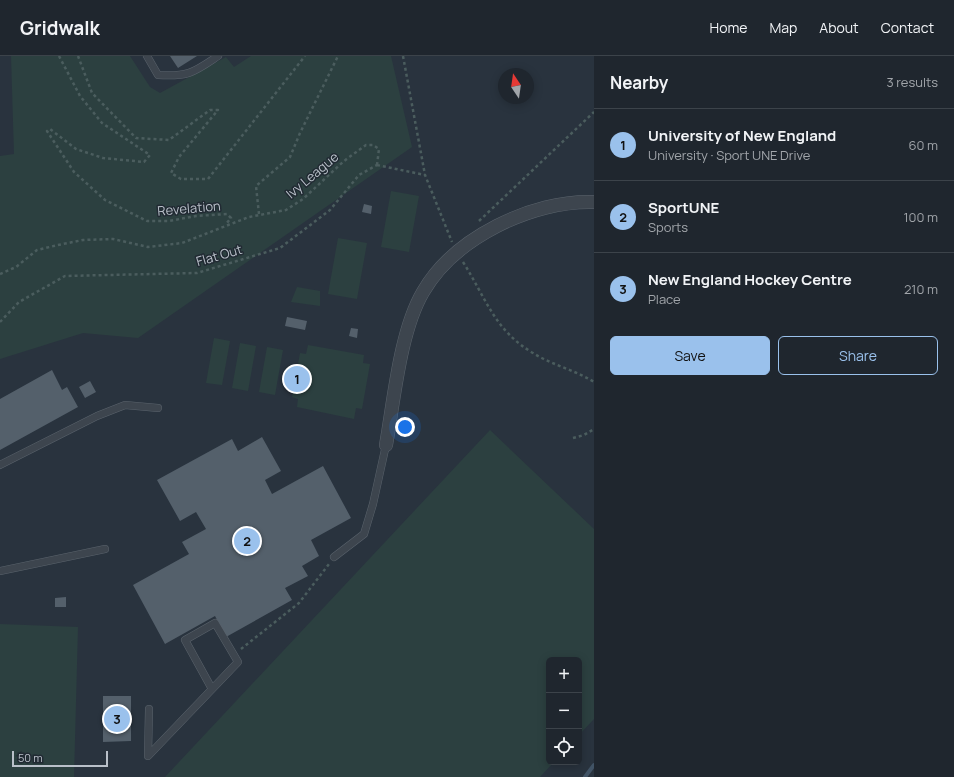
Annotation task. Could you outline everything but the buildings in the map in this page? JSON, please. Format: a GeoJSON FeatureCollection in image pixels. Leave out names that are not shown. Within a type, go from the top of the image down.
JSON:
{"type":"FeatureCollection","features":[{"type":"Feature","properties":{"kind":"street"},"geometry":{"type":"LineString","coordinates":[[386,445],[406,335],[422,292],[439,270],[490,229],[513,218],[538,209],[584,202],[594,202]]}},
{"type":"Feature","properties":{"kind":"lane"},"geometry":{"type":"LineString","coordinates":[[147,56],[158,75],[179,76],[196,71],[218,56]]}},
{"type":"Feature","properties":{"kind":"lane"},"geometry":{"type":"LineString","coordinates":[[0,465],[97,416],[125,405],[158,408]]}},
{"type":"Feature","properties":{"kind":"lane"},"geometry":{"type":"LineString","coordinates":[[334,557],[364,534],[373,504],[386,445]]}},
{"type":"Feature","properties":{"kind":"lane"},"geometry":{"type":"LineString","coordinates":[[0,571],[104,549]]}},
{"type":"Feature","properties":{"kind":"lane"},"geometry":{"type":"LineString","coordinates":[[149,709],[148,756],[238,662],[215,623],[185,640],[212,689]]}},
{"type":"Feature","properties":{"kind":"path","name":"Revelation"},"geometry":{"type":"LineString","coordinates":[[59,56],[80,96],[102,123],[150,155],[144,162],[103,158],[76,149],[50,129],[47,131],[74,172],[105,200],[147,221],[169,221],[196,216],[227,214],[231,218],[226,224]]}},
{"type":"Feature","properties":{"kind":"path"},"geometry":{"type":"LineString","coordinates":[[78,56],[92,93],[136,138],[169,140],[210,110],[218,110],[179,157],[171,173],[181,180],[208,179],[305,56]]}},
{"type":"Feature","properties":{"kind":"path"},"geometry":{"type":"LineString","coordinates":[[259,214],[256,186],[290,157],[338,56]]}},
{"type":"Feature","properties":{"kind":"path"},"geometry":{"type":"LineString","coordinates":[[403,56],[423,166],[454,247]]}},
{"type":"Feature","properties":{"kind":"path"},"geometry":{"type":"LineString","coordinates":[[478,222],[594,112]]}},
{"type":"Feature","properties":{"kind":"path","name":"Ivy League"},"geometry":{"type":"LineString","coordinates":[[0,274],[16,266],[37,250],[58,245],[83,240],[112,239],[148,247],[182,244],[226,224],[259,214],[286,210],[303,199],[344,161],[366,145],[373,145],[379,148],[377,154],[377,165]]}},
{"type":"Feature","properties":{"kind":"path"},"geometry":{"type":"LineString","coordinates":[[377,165],[426,175]]}},
{"type":"Feature","properties":{"kind":"path","name":"Flat Out"},"geometry":{"type":"LineString","coordinates":[[0,322],[19,302],[65,276],[197,273],[280,248],[330,210],[359,175],[377,165]]}},
{"type":"Feature","properties":{"kind":"path"},"geometry":{"type":"LineString","coordinates":[[462,260],[484,302],[500,324],[519,344],[534,354],[594,382]]}},
{"type":"Feature","properties":{"kind":"path"},"geometry":{"type":"LineString","coordinates":[[573,438],[584,435],[594,429]]}},
{"type":"Feature","properties":{"kind":"path"},"geometry":{"type":"LineString","coordinates":[[242,648],[299,603],[334,557]]}},
{"type":"Feature","properties":{"kind":"green space"},"geometry":{"type":"Polygon","coordinates":[[[11,56],[130,56],[150,87],[160,93],[226,57],[234,67],[251,56],[391,56],[412,147],[138,338],[83,333],[0,359],[0,156],[14,154],[11,56]]]}},
{"type":"Feature","properties":{"kind":"green space"},"geometry":{"type":"Polygon","coordinates":[[[391,191],[419,196],[409,252],[381,247],[391,191]]]}},
{"type":"Feature","properties":{"kind":"green space"},"geometry":{"type":"Polygon","coordinates":[[[338,238],[367,243],[357,299],[328,294],[338,238]]]}},
{"type":"Feature","properties":{"kind":"green space"},"geometry":{"type":"Polygon","coordinates":[[[297,287],[320,291],[320,306],[291,302],[297,287]]]}},
{"type":"Feature","properties":{"kind":"green space"},"geometry":{"type":"Polygon","coordinates":[[[214,338],[230,341],[222,385],[206,383],[214,338]]]}},
{"type":"Feature","properties":{"kind":"green space"},"geometry":{"type":"Polygon","coordinates":[[[240,343],[256,346],[248,391],[232,388],[240,343]]]}},
{"type":"Feature","properties":{"kind":"green space"},"geometry":{"type":"Polygon","coordinates":[[[308,345],[364,355],[363,363],[370,364],[362,409],[356,408],[354,419],[297,407],[298,399],[292,397],[300,353],[306,354],[308,345]]]}},
{"type":"Feature","properties":{"kind":"green space"},"geometry":{"type":"Polygon","coordinates":[[[267,347],[283,350],[275,395],[259,392],[267,347]]]}},
{"type":"Feature","properties":{"kind":"green space"},"geometry":{"type":"Polygon","coordinates":[[[490,430],[594,529],[594,719],[582,732],[582,657],[546,657],[546,765],[551,765],[540,777],[165,777],[490,430]]]}},
{"type":"Feature","properties":{"kind":"green space"},"geometry":{"type":"Polygon","coordinates":[[[0,624],[78,627],[74,777],[0,777],[0,624]]]}},
{"type":"Feature","properties":{"kind":"waterway"},"geometry":{"type":"LineString","coordinates":[[585,777],[594,765]]}},
{"type":"Feature","properties":{"kind":"place","name":"University of New England"},"geometry":{"type":"Point","coordinates":[297,379]}},
{"type":"Feature","properties":{"kind":"place","name":"SportUNE"},"geometry":{"type":"Point","coordinates":[247,541]}},
{"type":"Feature","properties":{"kind":"place","name":"New England Hockey Centre"},"geometry":{"type":"Point","coordinates":[117,719]}}]}
